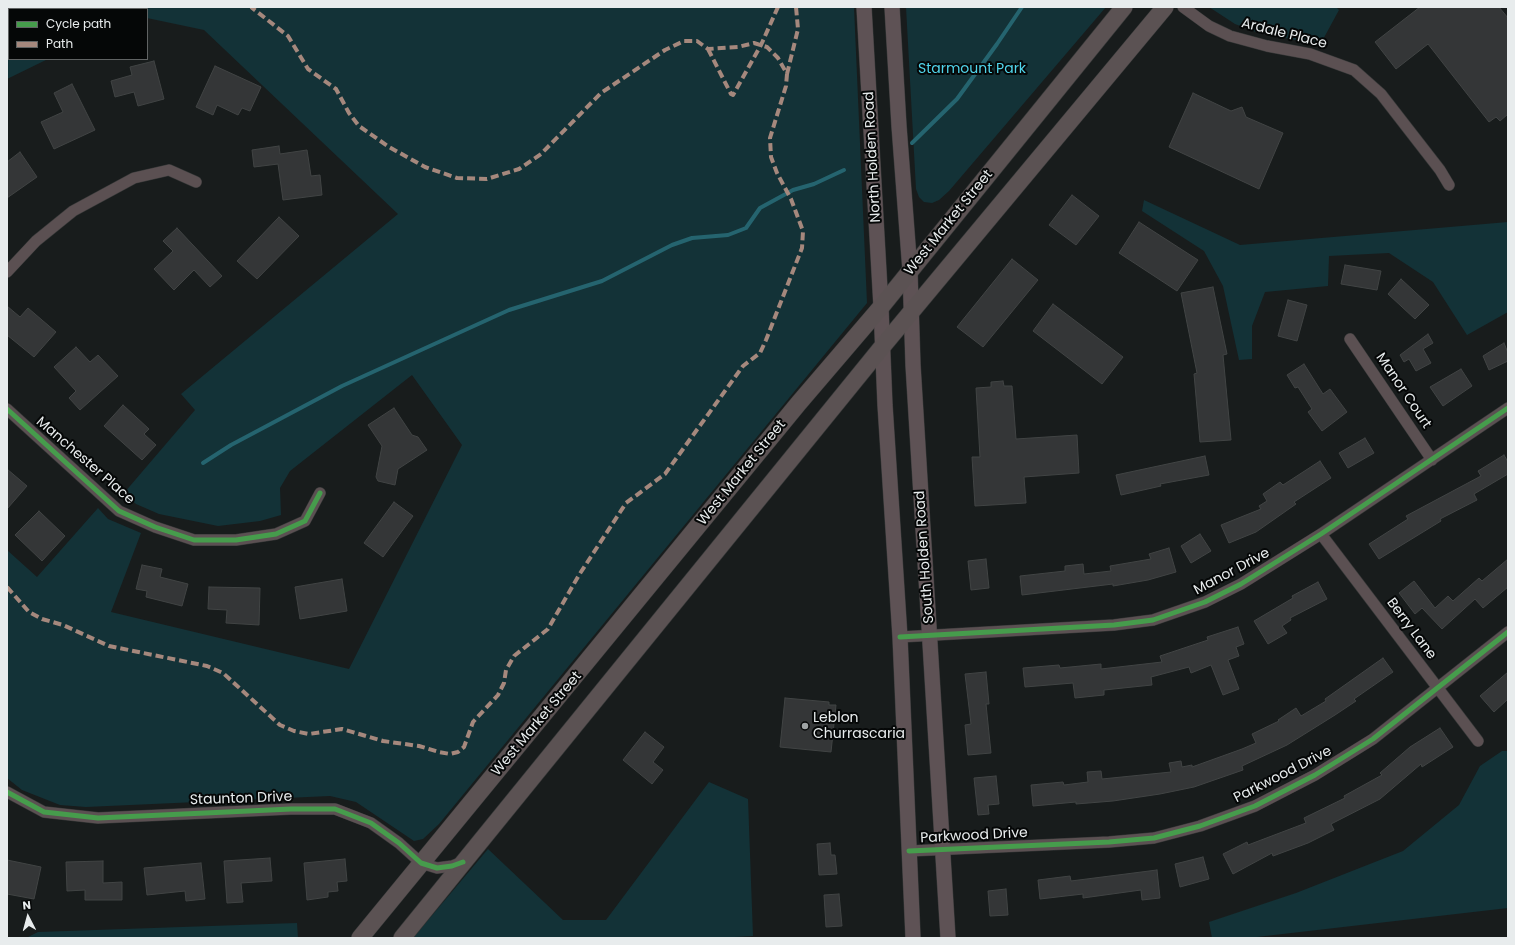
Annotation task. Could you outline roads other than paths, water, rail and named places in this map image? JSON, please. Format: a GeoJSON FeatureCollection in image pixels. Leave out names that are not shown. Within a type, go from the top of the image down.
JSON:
{"type":"FeatureCollection","features":[{"type":"Feature","properties":{"kind":"main road","name":"North Holden Road"},"geometry":{"type":"LineString","coordinates":[[864,7],[882,307]]}},
{"type":"Feature","properties":{"kind":"main road","name":"North Holden Road"},"geometry":{"type":"LineString","coordinates":[[892,7],[910,271]]}},
{"type":"Feature","properties":{"kind":"main road","name":"West Market Street"},"geometry":{"type":"LineString","coordinates":[[360,938],[798,404],[882,307],[1124,7]]}},
{"type":"Feature","properties":{"kind":"main road","name":"West Market Street"},"geometry":{"type":"LineString","coordinates":[[402,938],[882,347],[1165,7]]}},
{"type":"Feature","properties":{"kind":"main road","name":"South Holden Road"},"geometry":{"type":"LineString","coordinates":[[910,271],[910,314],[948,938]]}},
{"type":"Feature","properties":{"kind":"main road"},"geometry":{"type":"LineString","coordinates":[[882,307],[882,347],[900,637],[913,938]]}},
{"type":"Feature","properties":{"kind":"street","name":"Ardale Place"},"geometry":{"type":"LineString","coordinates":[[1183,7],[1209,26],[1230,36],[1267,46],[1310,54],[1354,70],[1381,94],[1440,170],[1448,185]]}},
{"type":"Feature","properties":{"kind":"street"},"geometry":{"type":"LineString","coordinates":[[7,272],[36,241],[73,211],[134,178],[169,170],[196,182]]}},
{"type":"Feature","properties":{"kind":"street","name":"Manor Court"},"geometry":{"type":"LineString","coordinates":[[1350,339],[1432,460]]}},
{"type":"Feature","properties":{"kind":"street","name":"Manor Drive"},"geometry":{"type":"LineString","coordinates":[[900,637],[1114,625],[1153,620],[1211,599],[1240,584],[1321,534],[1508,408]]}},
{"type":"Feature","properties":{"kind":"street","name":"Manchester Place"},"geometry":{"type":"LineString","coordinates":[[7,409],[120,511],[155,527],[194,540],[236,540],[276,534],[305,521],[320,493]]}},
{"type":"Feature","properties":{"kind":"street","name":"Berry Lane"},"geometry":{"type":"LineString","coordinates":[[1321,534],[1478,741]]}},
{"type":"Feature","properties":{"kind":"street","name":"Parkwood Drive"},"geometry":{"type":"LineString","coordinates":[[910,851],[1109,842],[1154,838],[1200,826],[1256,806],[1315,776],[1373,739],[1508,632]]}},
{"type":"Feature","properties":{"kind":"street","name":"Staunton Drive"},"geometry":{"type":"LineString","coordinates":[[7,792],[44,812],[98,818],[291,809],[335,809],[371,823],[399,843],[421,864]]}},
{"type":"Feature","properties":{"kind":"street"},"geometry":{"type":"LineString","coordinates":[[421,864],[437,868],[452,866],[463,862]]}},
{"type":"Feature","properties":{"kind":"waterway"},"geometry":{"type":"LineString","coordinates":[[912,143],[957,99],[1022,7]]}},
{"type":"Feature","properties":{"kind":"waterway"},"geometry":{"type":"LineString","coordinates":[[203,463],[231,445],[342,386],[509,310],[602,281],[672,245],[692,238],[728,235],[746,228],[760,208],[793,190],[814,184],[844,170]]}},
{"type":"Feature","properties":{"kind":"place","name":"Leblon Churrascaria"},"geometry":{"type":"Point","coordinates":[805,726]}},
{"type":"Feature","properties":{"kind":"park label","name":"Starmount Park"},"geometry":{"type":"Point","coordinates":[972,69]}}]}
